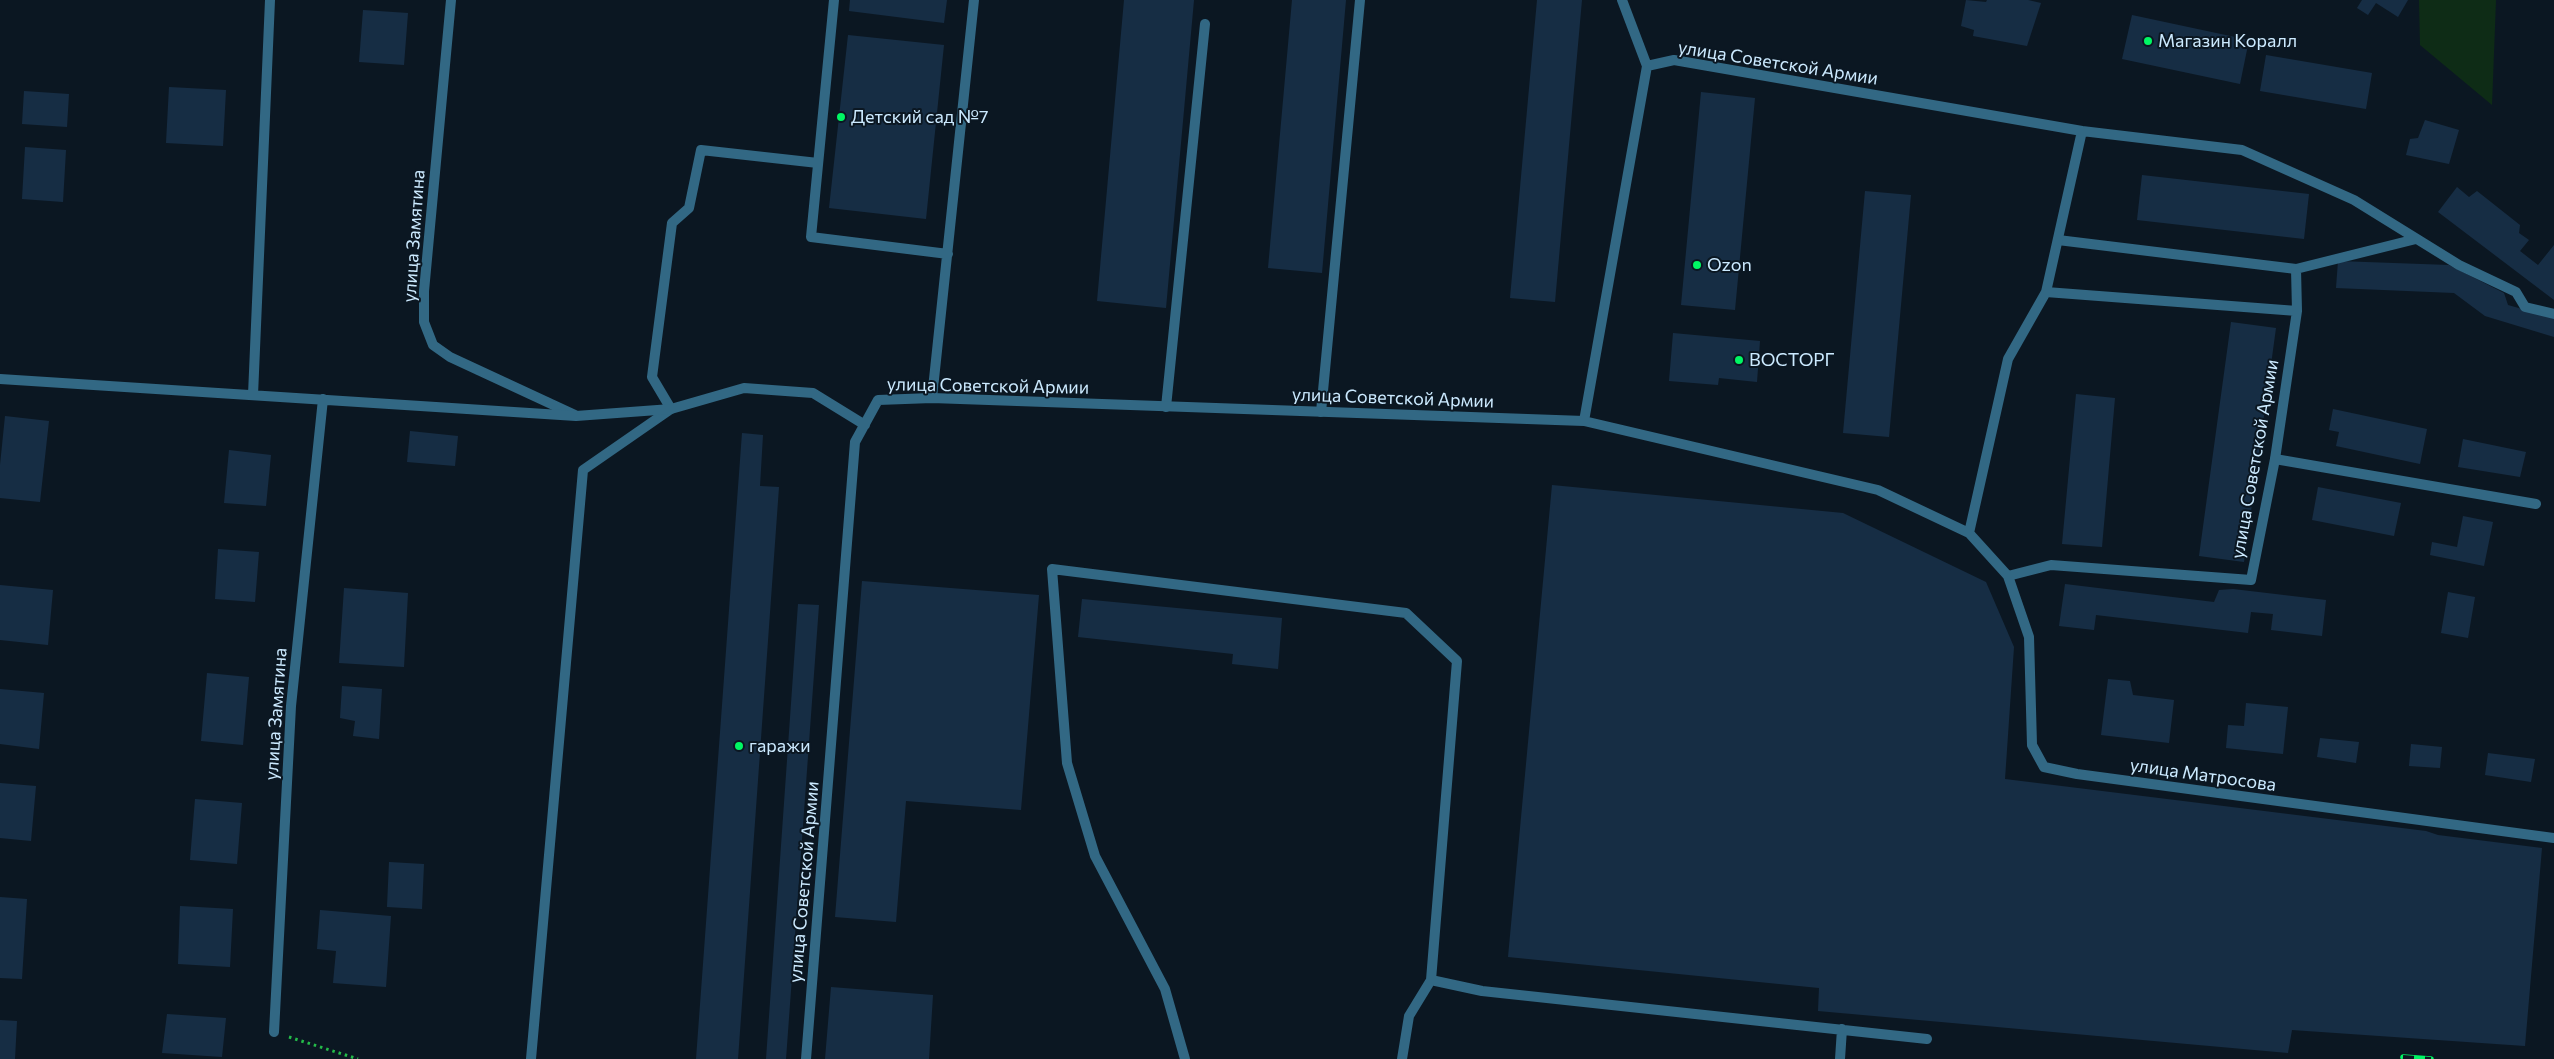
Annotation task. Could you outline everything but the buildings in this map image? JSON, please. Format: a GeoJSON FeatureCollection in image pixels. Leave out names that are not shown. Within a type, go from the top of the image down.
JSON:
{"type":"FeatureCollection","features":[{"type":"Feature","properties":{"kind":"street"},"geometry":{"type":"LineString","coordinates":[[253,395],[270,0]]}},
{"type":"Feature","properties":{"kind":"street","name":"улица Замятина"},"geometry":{"type":"LineString","coordinates":[[451,0],[424,291],[424,322],[434,344],[450,357],[576,416]]}},
{"type":"Feature","properties":{"kind":"street"},"geometry":{"type":"LineString","coordinates":[[834,0],[811,237],[948,254]]}},
{"type":"Feature","properties":{"kind":"street"},"geometry":{"type":"LineString","coordinates":[[932,398],[974,0]]}},
{"type":"Feature","properties":{"kind":"street"},"geometry":{"type":"LineString","coordinates":[[1321,412],[1360,0]]}},
{"type":"Feature","properties":{"kind":"street"},"geometry":{"type":"LineString","coordinates":[[1584,421],[1647,66],[1622,0]]}},
{"type":"Feature","properties":{"kind":"street"},"geometry":{"type":"LineString","coordinates":[[1166,407],[1205,24]]}},
{"type":"Feature","properties":{"kind":"street","name":"улица Советской Армии"},"geometry":{"type":"LineString","coordinates":[[1647,66],[1674,60],[2082,131],[2242,150],[2354,200],[2458,265],[2516,292],[2525,307],[2554,314]]}},
{"type":"Feature","properties":{"kind":"street"},"geometry":{"type":"LineString","coordinates":[[1969,533],[2008,359],[2046,292],[2082,131]]}},
{"type":"Feature","properties":{"kind":"street"},"geometry":{"type":"LineString","coordinates":[[531,1059],[583,470],[671,409],[652,377],[672,223],[689,208],[701,150],[818,163]]}},
{"type":"Feature","properties":{"kind":"street"},"geometry":{"type":"LineString","coordinates":[[2058,240],[2296,269],[2416,239]]}},
{"type":"Feature","properties":{"kind":"street","name":"улица Советской Армии"},"geometry":{"type":"LineString","coordinates":[[806,1059],[855,442],[878,400],[932,398],[1584,421],[1878,490],[1969,533],[2008,576],[2051,565],[2251,580],[2275,459],[2296,311],[2296,269]]}},
{"type":"Feature","properties":{"kind":"street"},"geometry":{"type":"LineString","coordinates":[[2046,292],[2296,311]]}},
{"type":"Feature","properties":{"kind":"street","name":"улица Замятина"},"geometry":{"type":"LineString","coordinates":[[0,379],[576,416],[671,409],[744,388],[813,393],[864,426]]}},
{"type":"Feature","properties":{"kind":"street","name":"улица Замятина"},"geometry":{"type":"LineString","coordinates":[[274,1032],[292,706],[323,399]]}},
{"type":"Feature","properties":{"kind":"street"},"geometry":{"type":"LineString","coordinates":[[2275,459],[2536,504]]}},
{"type":"Feature","properties":{"kind":"street"},"geometry":{"type":"LineString","coordinates":[[1185,1059],[1166,989],[1095,856],[1067,763],[1052,569],[1406,613],[1457,661],[1431,980],[1409,1016],[1402,1059]]}},
{"type":"Feature","properties":{"kind":"street","name":"улица Матросова"},"geometry":{"type":"LineString","coordinates":[[2008,576],[2029,637],[2032,745],[2044,767],[2077,774],[2554,838]]}},
{"type":"Feature","properties":{"kind":"street"},"geometry":{"type":"LineString","coordinates":[[1431,980],[1482,991],[1927,1039]]}},
{"type":"Feature","properties":{"kind":"street"},"geometry":{"type":"LineString","coordinates":[[1840,1059],[1842,1029]]}},
{"type":"Feature","properties":{"kind":"path"},"geometry":{"type":"LineString","coordinates":[[274,1032],[358,1059]]}},
{"type":"Feature","properties":{"kind":"green space"},"geometry":{"type":"Polygon","coordinates":[[[2419,0],[2496,0],[2492,105],[2420,45],[2419,0]]]}},
{"type":"Feature","properties":{"kind":"railway"},"geometry":{"type":"LineString","coordinates":[[2403,1057],[2431,1059]]}},
{"type":"Feature","properties":{"kind":"place","name":"Магазин Коралл"},"geometry":{"type":"Point","coordinates":[2148,41]}},
{"type":"Feature","properties":{"kind":"place","name":"Детский сад №7"},"geometry":{"type":"Point","coordinates":[841,117]}},
{"type":"Feature","properties":{"kind":"place","name":"Ozon"},"geometry":{"type":"Point","coordinates":[1697,265]}},
{"type":"Feature","properties":{"kind":"place","name":"ВОСТОРГ"},"geometry":{"type":"Point","coordinates":[1739,360]}},
{"type":"Feature","properties":{"kind":"place","name":"гаражи"},"geometry":{"type":"Point","coordinates":[739,746]}}]}
